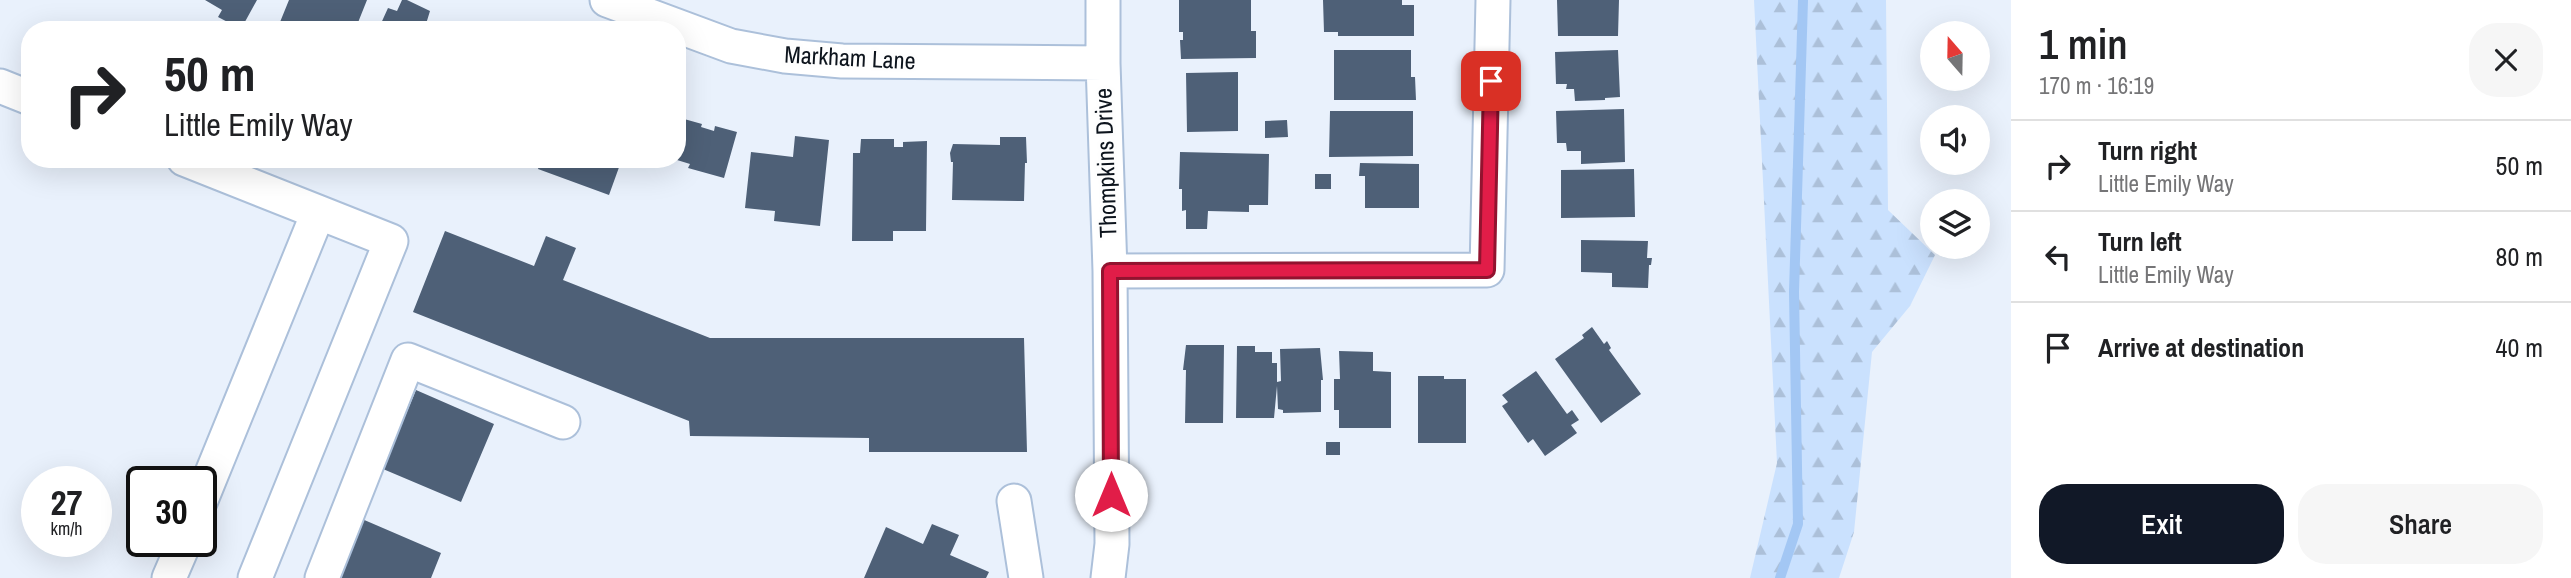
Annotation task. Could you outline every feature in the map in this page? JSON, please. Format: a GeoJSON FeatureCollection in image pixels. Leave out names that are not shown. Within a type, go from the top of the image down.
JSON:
{"type":"FeatureCollection","features":[{"type":"Feature","properties":{"kind":"street","name":"Thompkins Drive"},"geometry":{"type":"LineString","coordinates":[[1103,0],[1110,271],[1112,544],[1108,578]]}},
{"type":"Feature","properties":{"kind":"street"},"geometry":{"type":"LineString","coordinates":[[1110,271],[1487,270],[1493,0]]}},
{"type":"Feature","properties":{"kind":"street","name":"Markham Lane"},"geometry":{"type":"LineString","coordinates":[[618,2],[667,21]]}},
{"type":"Feature","properties":{"kind":"street","name":"Markham Lane"},"geometry":{"type":"LineString","coordinates":[[686,28],[731,46],[785,56],[842,61],[1103,62]]}},
{"type":"Feature","properties":{"kind":"street"},"geometry":{"type":"LineString","coordinates":[[0,86],[21,94]]}},
{"type":"Feature","properties":{"kind":"street"},"geometry":{"type":"LineString","coordinates":[[206,168],[391,242],[255,578]]}},
{"type":"Feature","properties":{"kind":"street"},"geometry":{"type":"LineString","coordinates":[[215,466],[318,213]]}},
{"type":"Feature","properties":{"kind":"street"},"geometry":{"type":"LineString","coordinates":[[322,578],[408,360],[563,422]]}},
{"type":"Feature","properties":{"kind":"street"},"geometry":{"type":"LineString","coordinates":[[1014,501],[1026,578]]}},
{"type":"Feature","properties":{"kind":"street"},"geometry":{"type":"LineString","coordinates":[[169,578],[178,557]]}},
{"type":"Feature","properties":{"kind":"green space"},"geometry":{"type":"Polygon","coordinates":[[[1754,0],[1886,0],[1888,210],[1920,241],[1920,259],[1933,259],[1910,306],[1872,352],[1854,532],[1839,578],[1750,578],[1777,463],[1754,0]]]}},
{"type":"Feature","properties":{"kind":"building"},"geometry":{"type":"Polygon","coordinates":[[[205,0],[257,0],[245,21],[226,21],[218,17],[222,10],[205,0]]]}},
{"type":"Feature","properties":{"kind":"building"},"geometry":{"type":"Polygon","coordinates":[[[289,0],[367,0],[359,21],[280,21],[289,0]]]}},
{"type":"Feature","properties":{"kind":"building"},"geometry":{"type":"Polygon","coordinates":[[[402,0],[407,0],[430,11],[427,21],[382,21],[388,8],[397,11],[402,0]]]}},
{"type":"Feature","properties":{"kind":"building"},"geometry":{"type":"Polygon","coordinates":[[[1179,0],[1251,0],[1251,31],[1256,31],[1256,58],[1181,59],[1180,40],[1183,40],[1183,32],[1179,32],[1179,0]]]}},
{"type":"Feature","properties":{"kind":"building"},"geometry":{"type":"Polygon","coordinates":[[[1323,0],[1402,0],[1402,5],[1414,5],[1414,36],[1338,36],[1338,32],[1324,32],[1323,0]]]}},
{"type":"Feature","properties":{"kind":"building"},"geometry":{"type":"Polygon","coordinates":[[[1557,0],[1619,0],[1618,36],[1558,36],[1557,0]]]}},
{"type":"Feature","properties":{"kind":"building"},"geometry":{"type":"Polygon","coordinates":[[[1334,50],[1411,50],[1411,77],[1415,77],[1416,100],[1334,100],[1334,50]]]}},
{"type":"Feature","properties":{"kind":"building"},"geometry":{"type":"Polygon","coordinates":[[[1618,50],[1620,97],[1575,101],[1574,89],[1566,89],[1567,84],[1556,84],[1555,52],[1618,50]]]}},
{"type":"Feature","properties":{"kind":"building"},"geometry":{"type":"Polygon","coordinates":[[[1238,72],[1238,131],[1187,132],[1186,73],[1238,72]]]}},
{"type":"Feature","properties":{"kind":"building"},"geometry":{"type":"Polygon","coordinates":[[[1624,109],[1625,162],[1581,164],[1581,151],[1567,151],[1566,143],[1557,143],[1556,111],[1624,109]]]}},
{"type":"Feature","properties":{"kind":"building"},"geometry":{"type":"Polygon","coordinates":[[[1330,111],[1413,111],[1413,156],[1329,157],[1330,111]]]}},
{"type":"Feature","properties":{"kind":"building"},"geometry":{"type":"Polygon","coordinates":[[[686,120],[714,131],[715,126],[737,132],[724,178],[688,168],[690,164],[686,163],[686,120]]]}},
{"type":"Feature","properties":{"kind":"building"},"geometry":{"type":"Polygon","coordinates":[[[1287,120],[1288,137],[1265,138],[1265,121],[1287,120]]]}},
{"type":"Feature","properties":{"kind":"building"},"geometry":{"type":"Polygon","coordinates":[[[795,136],[829,140],[820,226],[774,221],[775,211],[745,208],[751,152],[793,157],[795,136]]]}},
{"type":"Feature","properties":{"kind":"building"},"geometry":{"type":"Polygon","coordinates":[[[1000,137],[1026,137],[1024,201],[952,200],[953,162],[950,153],[953,144],[1000,145],[1000,137]]]}},
{"type":"Feature","properties":{"kind":"building"},"geometry":{"type":"Polygon","coordinates":[[[861,139],[894,139],[894,147],[903,147],[903,142],[927,141],[926,231],[893,231],[893,241],[852,241],[853,153],[860,153],[861,139]]]}},
{"type":"Feature","properties":{"kind":"building"},"geometry":{"type":"Polygon","coordinates":[[[1180,152],[1269,154],[1268,205],[1249,205],[1249,212],[1208,211],[1207,229],[1186,229],[1186,210],[1182,211],[1182,189],[1179,189],[1180,152]]]}},
{"type":"Feature","properties":{"kind":"building"},"geometry":{"type":"Polygon","coordinates":[[[1360,163],[1419,164],[1419,208],[1365,208],[1365,176],[1359,176],[1360,163]]]}},
{"type":"Feature","properties":{"kind":"building"},"geometry":{"type":"Polygon","coordinates":[[[538,168],[619,168],[609,195],[538,168]]]}},
{"type":"Feature","properties":{"kind":"building"},"geometry":{"type":"Polygon","coordinates":[[[1634,169],[1635,217],[1561,218],[1561,170],[1634,169]]]}},
{"type":"Feature","properties":{"kind":"building"},"geometry":{"type":"Polygon","coordinates":[[[1315,174],[1331,174],[1331,189],[1315,189],[1315,174]]]}},
{"type":"Feature","properties":{"kind":"building"},"geometry":{"type":"Polygon","coordinates":[[[445,231],[534,266],[546,236],[576,248],[563,280],[710,338],[1024,338],[1027,452],[869,452],[869,438],[690,436],[689,421],[413,312],[445,231]]]}},
{"type":"Feature","properties":{"kind":"building"},"geometry":{"type":"Polygon","coordinates":[[[1581,240],[1648,241],[1647,258],[1652,258],[1648,288],[1612,287],[1612,273],[1581,272],[1581,240]]]}},
{"type":"Feature","properties":{"kind":"building"},"geometry":{"type":"Polygon","coordinates":[[[1592,327],[1604,344],[1607,341],[1611,348],[1609,350],[1641,394],[1601,423],[1555,359],[1584,338],[1582,335],[1592,327]]]}},
{"type":"Feature","properties":{"kind":"building"},"geometry":{"type":"Polygon","coordinates":[[[1186,345],[1224,345],[1223,423],[1185,423],[1186,370],[1183,370],[1186,345]]]}},
{"type":"Feature","properties":{"kind":"building"},"geometry":{"type":"Polygon","coordinates":[[[1237,346],[1255,346],[1255,352],[1272,352],[1272,363],[1277,363],[1277,382],[1281,381],[1280,349],[1320,348],[1323,380],[1321,412],[1283,413],[1283,410],[1278,409],[1277,386],[1274,418],[1236,418],[1237,346]]]}},
{"type":"Feature","properties":{"kind":"building"},"geometry":{"type":"Polygon","coordinates":[[[1339,351],[1373,352],[1373,371],[1391,372],[1391,428],[1339,428],[1339,410],[1334,410],[1334,379],[1340,379],[1339,351]]]}},
{"type":"Feature","properties":{"kind":"building"},"geometry":{"type":"Polygon","coordinates":[[[1536,371],[1567,414],[1572,410],[1579,420],[1571,425],[1577,433],[1545,456],[1533,439],[1528,443],[1502,406],[1508,402],[1502,395],[1536,371]]]}},
{"type":"Feature","properties":{"kind":"building"},"geometry":{"type":"Polygon","coordinates":[[[1418,376],[1466,379],[1466,443],[1418,443],[1418,376]]]}},
{"type":"Feature","properties":{"kind":"building"},"geometry":{"type":"Polygon","coordinates":[[[416,390],[494,424],[461,502],[383,469],[416,390]]]}},
{"type":"Feature","properties":{"kind":"building"},"geometry":{"type":"Polygon","coordinates":[[[1326,442],[1340,442],[1340,455],[1326,455],[1326,442]]]}},
{"type":"Feature","properties":{"kind":"building"},"geometry":{"type":"Polygon","coordinates":[[[362,519],[441,553],[431,578],[336,578],[362,519]]]}},
{"type":"Feature","properties":{"kind":"building"},"geometry":{"type":"Polygon","coordinates":[[[932,524],[959,535],[950,555],[989,572],[986,578],[864,578],[886,527],[923,544],[932,524]]]}},
{"type":"Feature","properties":{"kind":"waterway"},"geometry":{"type":"LineString","coordinates":[[1780,578],[1798,524],[1794,292],[1803,0]]}},
{"type":"Feature","properties":{"kind":"route"},"geometry":{"type":"LineString","coordinates":[[1111,495],[1110,271],[1487,270],[1491,81]]}}]}
